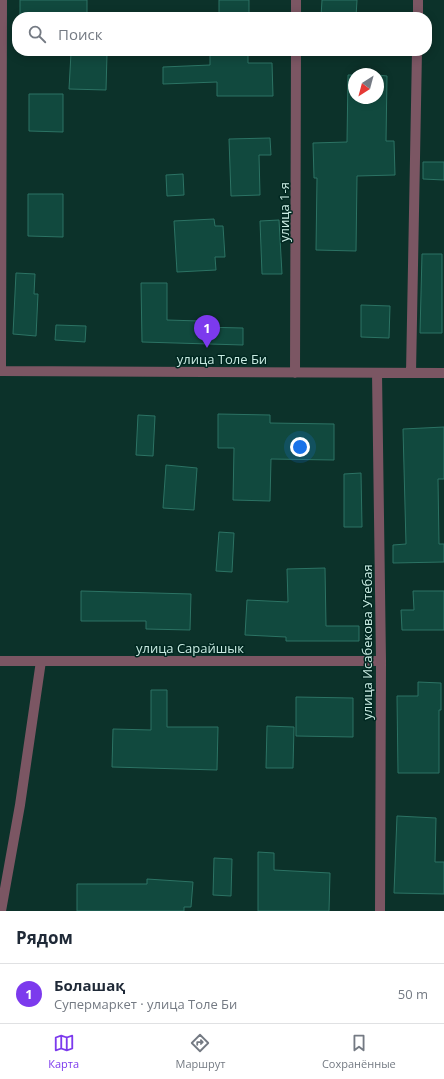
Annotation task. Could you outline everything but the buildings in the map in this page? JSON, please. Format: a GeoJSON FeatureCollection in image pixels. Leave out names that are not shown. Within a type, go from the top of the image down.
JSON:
{"type":"FeatureCollection","features":[{"type":"Feature","properties":{"kind":"street"},"geometry":{"type":"LineString","coordinates":[[0,371],[2,0]]}},
{"type":"Feature","properties":{"kind":"street"},"geometry":{"type":"LineString","coordinates":[[296,0],[296,12]]}},
{"type":"Feature","properties":{"kind":"street"},"geometry":{"type":"LineString","coordinates":[[418,0],[418,12]]}},
{"type":"Feature","properties":{"kind":"street","name":"улица 1-я"},"geometry":{"type":"LineString","coordinates":[[295,373],[296,56]]}},
{"type":"Feature","properties":{"kind":"street"},"geometry":{"type":"LineString","coordinates":[[411,373],[417,56]]}},
{"type":"Feature","properties":{"kind":"street","name":"улица Толе Би"},"geometry":{"type":"LineString","coordinates":[[0,371],[444,373]]}},
{"type":"Feature","properties":{"kind":"street","name":"улица Исабекова Утебая"},"geometry":{"type":"LineString","coordinates":[[377,373],[381,661],[380,911]]}},
{"type":"Feature","properties":{"kind":"street"},"geometry":{"type":"LineString","coordinates":[[1,911],[20,805],[41,660]]}},
{"type":"Feature","properties":{"kind":"street","name":"улица Сарайшык"},"geometry":{"type":"LineString","coordinates":[[0,661],[381,661]]}},
{"type":"Feature","properties":{"kind":"place","name":"Болашақ"},"geometry":{"type":"Point","coordinates":[207,348]}}]}
